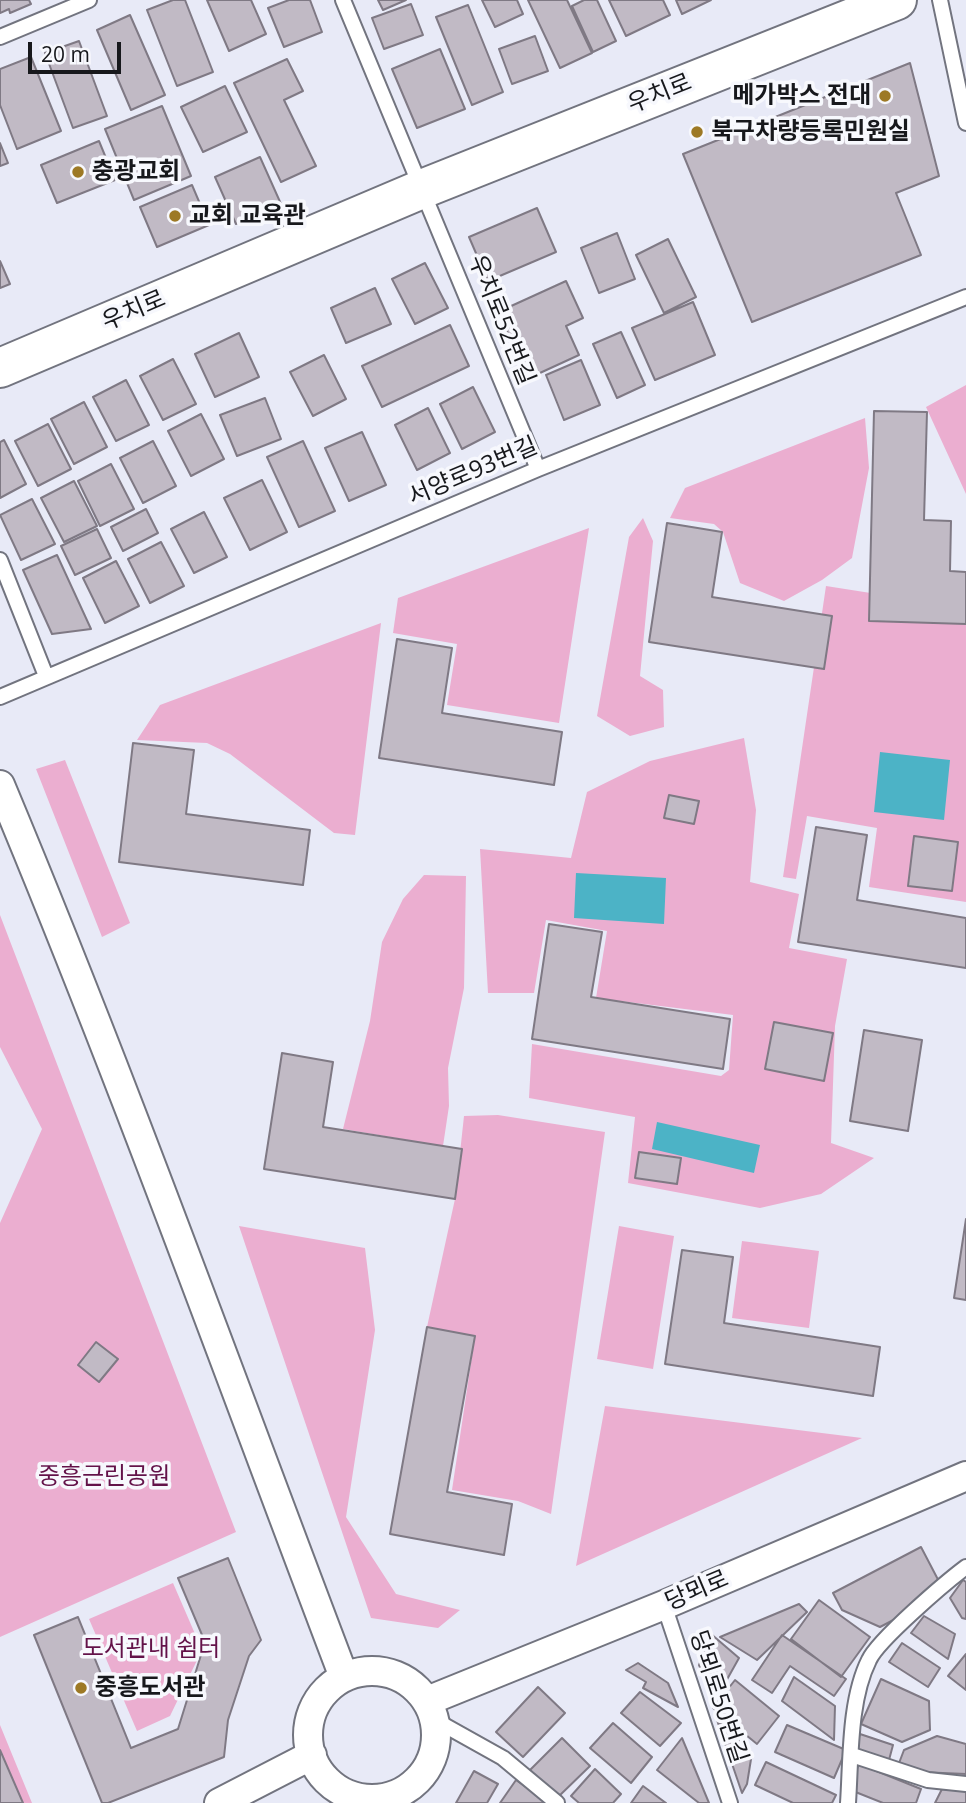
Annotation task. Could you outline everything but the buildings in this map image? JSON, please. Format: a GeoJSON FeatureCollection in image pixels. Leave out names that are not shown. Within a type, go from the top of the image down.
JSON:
{"type":"FeatureCollection","features":[{"type":"Feature","properties":{"kind":"main road","name":"우치로"},"geometry":{"type":"LineString","coordinates":[[0,368],[422,188],[897,0]]}},
{"type":"Feature","properties":{"kind":"street"},"geometry":{"type":"LineString","coordinates":[[0,785],[47,896],[344,1677]]}},
{"type":"Feature","properties":{"kind":"street","name":"당뫼로"},"geometry":{"type":"LineString","coordinates":[[430,1710],[664,1605],[966,1476]]}},
{"type":"Feature","properties":{"kind":"street"},"geometry":{"type":"LineString","coordinates":[[362,1671],[380,1671],[398,1676],[414,1687],[430,1710],[436,1740],[432,1760],[421,1776],[406,1790],[388,1800],[354,1800],[336,1788],[321,1773],[312,1755],[308,1737],[310,1719],[317,1702],[329,1688],[344,1677],[362,1671]]}},
{"type":"Feature","properties":{"kind":"street"},"geometry":{"type":"LineString","coordinates":[[219,1803],[312,1755]]}},
{"type":"Feature","properties":{"kind":"lane"},"geometry":{"type":"LineString","coordinates":[[0,37],[63,5],[89,0]]}},
{"type":"Feature","properties":{"kind":"lane"},"geometry":{"type":"LineString","coordinates":[[343,0],[422,188]]}},
{"type":"Feature","properties":{"kind":"lane"},"geometry":{"type":"LineString","coordinates":[[940,0],[966,123]]}},
{"type":"Feature","properties":{"kind":"lane","name":"우치로52번길"},"geometry":{"type":"LineString","coordinates":[[422,188],[538,469]]}},
{"type":"Feature","properties":{"kind":"lane","name":"서양로93번길"},"geometry":{"type":"LineString","coordinates":[[0,697],[538,469],[966,297]]}},
{"type":"Feature","properties":{"kind":"lane"},"geometry":{"type":"LineString","coordinates":[[0,560],[46,676]]}},
{"type":"Feature","properties":{"kind":"lane"},"geometry":{"type":"LineString","coordinates":[[848,1803],[857,1697],[869,1658],[887,1638],[966,1567]]}},
{"type":"Feature","properties":{"kind":"lane","name":"당뫼로50번길"},"geometry":{"type":"LineString","coordinates":[[664,1605],[730,1803]]}},
{"type":"Feature","properties":{"kind":"lane"},"geometry":{"type":"LineString","coordinates":[[430,1710],[503,1758],[557,1803]]}},
{"type":"Feature","properties":{"kind":"lane"},"geometry":{"type":"LineString","coordinates":[[852,1755],[928,1780],[966,1784]]}},
{"type":"Feature","properties":{"kind":"green space"},"geometry":{"type":"Polygon","coordinates":[[[966,385],[966,494],[926,407],[966,385]]]}},
{"type":"Feature","properties":{"kind":"green space"},"geometry":{"type":"Polygon","coordinates":[[[865,418],[869,468],[852,558],[822,580],[784,601],[740,583],[723,532],[714,524],[670,518],[685,488],[865,418]]]}},
{"type":"Feature","properties":{"kind":"green space"},"geometry":{"type":"Polygon","coordinates":[[[643,518],[653,541],[640,676],[663,690],[664,727],[630,736],[597,716],[629,537],[643,518]]]}},
{"type":"Feature","properties":{"kind":"green space"},"geometry":{"type":"Polygon","coordinates":[[[589,528],[559,723],[447,705],[457,644],[393,633],[398,598],[589,528]]]}},
{"type":"Feature","properties":{"kind":"green space"},"geometry":{"type":"Polygon","coordinates":[[[826,586],[966,608],[966,902],[869,887],[877,828],[807,816],[796,879],[783,877],[826,586]]]}},
{"type":"Feature","properties":{"kind":"green space"},"geometry":{"type":"Polygon","coordinates":[[[381,623],[355,835],[334,833],[230,754],[207,743],[137,740],[160,705],[381,623]]]}},
{"type":"Feature","properties":{"kind":"green space"},"geometry":{"type":"Polygon","coordinates":[[[744,738],[756,810],[750,882],[799,894],[789,948],[847,959],[835,1026],[831,1143],[874,1158],[821,1194],[760,1208],[628,1183],[635,1117],[529,1098],[532,1044],[721,1076],[729,1070],[733,1015],[596,998],[607,931],[546,920],[534,993],[488,993],[480,849],[571,858],[587,792],[650,761],[744,738]]]}},
{"type":"Feature","properties":{"kind":"green space"},"geometry":{"type":"Polygon","coordinates":[[[65,760],[130,923],[102,937],[36,769],[65,760]]]}},
{"type":"Feature","properties":{"kind":"green space"},"geometry":{"type":"Polygon","coordinates":[[[424,875],[466,876],[464,988],[448,1068],[449,1106],[443,1146],[343,1129],[370,1021],[382,942],[403,899],[424,875]]]}},
{"type":"Feature","properties":{"kind":"green space","name":"중흥근린공원"},"geometry":{"type":"Polygon","coordinates":[[[0,915],[236,1532],[0,1637],[0,1223],[42,1129],[0,1047],[0,915]]]}},
{"type":"Feature","properties":{"kind":"green space"},"geometry":{"type":"Polygon","coordinates":[[[498,1115],[605,1132],[551,1514],[518,1501],[452,1490],[475,1336],[427,1327],[455,1199],[464,1116],[498,1115]]]}},
{"type":"Feature","properties":{"kind":"green space"},"geometry":{"type":"Polygon","coordinates":[[[239,1226],[365,1248],[375,1330],[346,1517],[396,1594],[460,1610],[438,1628],[371,1618],[239,1226]]]}},
{"type":"Feature","properties":{"kind":"green space"},"geometry":{"type":"Polygon","coordinates":[[[619,1226],[674,1236],[653,1369],[597,1359],[619,1226]]]}},
{"type":"Feature","properties":{"kind":"green space"},"geometry":{"type":"Polygon","coordinates":[[[742,1241],[819,1251],[809,1328],[732,1318],[742,1241]]]}},
{"type":"Feature","properties":{"kind":"green space"},"geometry":{"type":"Polygon","coordinates":[[[605,1406],[862,1438],[576,1566],[605,1406]]]}},
{"type":"Feature","properties":{"kind":"green space","name":"도서관내 쉼터"},"geometry":{"type":"Polygon","coordinates":[[[173,1583],[202,1650],[170,1716],[137,1731],[89,1619],[173,1583]]]}},
{"type":"Feature","properties":{"kind":"green space"},"geometry":{"type":"Polygon","coordinates":[[[0,1725],[32,1803],[0,1803],[0,1725]]]}},
{"type":"Feature","properties":{"kind":"water"},"geometry":{"type":"Polygon","coordinates":[[[880,752],[950,760],[944,820],[874,812],[880,752]]]}},
{"type":"Feature","properties":{"kind":"water"},"geometry":{"type":"Polygon","coordinates":[[[576,873],[666,878],[664,924],[574,918],[576,873]]]}},
{"type":"Feature","properties":{"kind":"water"},"geometry":{"type":"Polygon","coordinates":[[[657,1122],[760,1145],[754,1173],[652,1149],[657,1122]]]}},
{"type":"Feature","properties":{"kind":"place","name":"메가박스 전대"},"geometry":{"type":"Point","coordinates":[885,96]}},
{"type":"Feature","properties":{"kind":"place","name":"북구차량등록민원실"},"geometry":{"type":"Point","coordinates":[697,132]}},
{"type":"Feature","properties":{"kind":"place","name":"충광교회"},"geometry":{"type":"Point","coordinates":[78,172]}},
{"type":"Feature","properties":{"kind":"place","name":"교회 교육관"},"geometry":{"type":"Point","coordinates":[175,216]}},
{"type":"Feature","properties":{"kind":"place","name":"중흥도서관"},"geometry":{"type":"Point","coordinates":[81,1688]}}]}
